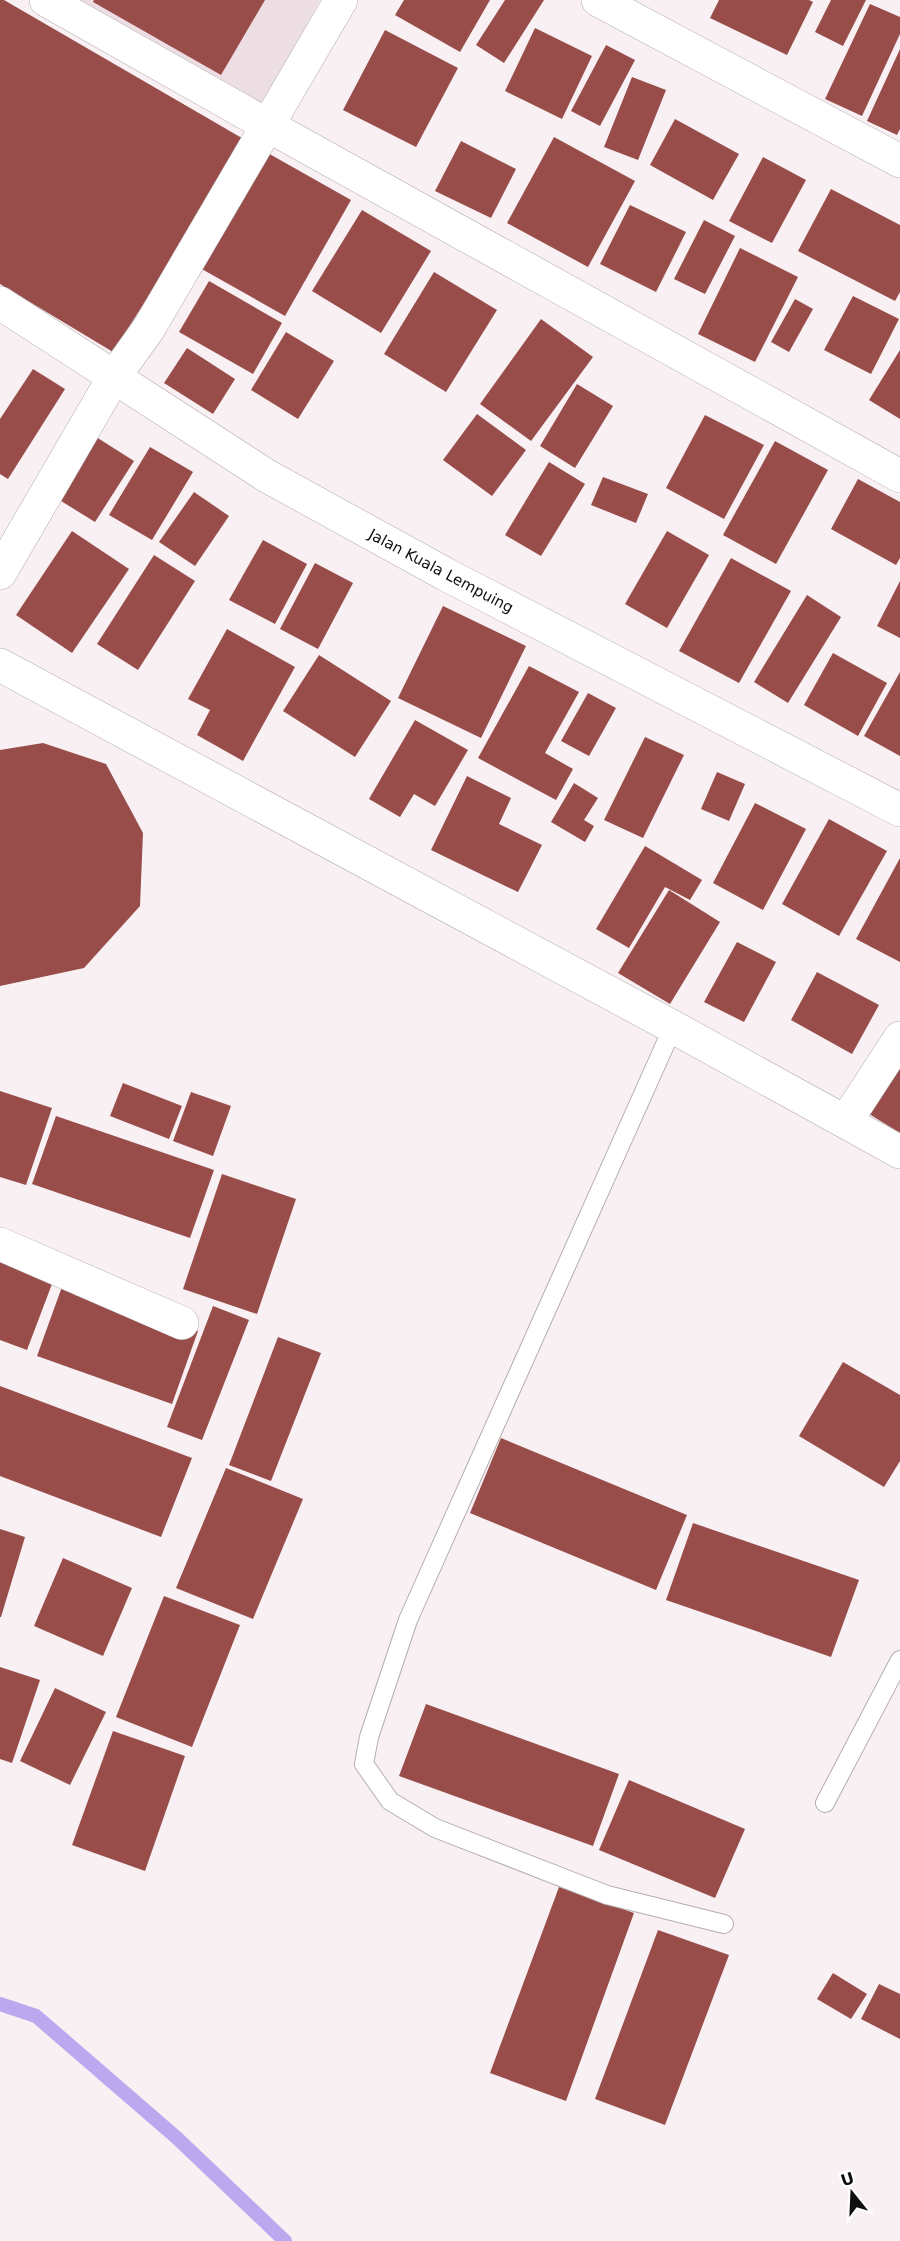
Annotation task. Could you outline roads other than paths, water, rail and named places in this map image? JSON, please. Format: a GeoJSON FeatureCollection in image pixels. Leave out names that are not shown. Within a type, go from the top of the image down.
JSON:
{"type":"FeatureCollection","features":[{"type":"Feature","properties":{"kind":"street"},"geometry":{"type":"LineString","coordinates":[[46,0],[900,476]]}},
{"type":"Feature","properties":{"kind":"street"},"geometry":{"type":"LineString","coordinates":[[0,573],[114,377],[149,328],[341,0]]}},
{"type":"Feature","properties":{"kind":"street"},"geometry":{"type":"LineString","coordinates":[[598,0],[900,161]]}},
{"type":"Feature","properties":{"kind":"street","name":"Jalan Kuala Lempuing"},"geometry":{"type":"LineString","coordinates":[[0,303],[267,476],[447,575],[900,810]]}},
{"type":"Feature","properties":{"kind":"street"},"geometry":{"type":"LineString","coordinates":[[0,665],[673,1027],[900,1152]]}},
{"type":"Feature","properties":{"kind":"street"},"geometry":{"type":"LineString","coordinates":[[846,1121],[900,1038]]}},
{"type":"Feature","properties":{"kind":"street"},"geometry":{"type":"LineString","coordinates":[[0,1244],[182,1323]]}},
{"type":"Feature","properties":{"kind":"lane"},"geometry":{"type":"LineString","coordinates":[[673,1027],[408,1620],[369,1737],[363,1764],[390,1801],[435,1828],[607,1895],[724,1924]]}},
{"type":"Feature","properties":{"kind":"lane"},"geometry":{"type":"LineString","coordinates":[[825,1803],[900,1660]]}},
{"type":"Feature","properties":{"kind":"waterway"},"geometry":{"type":"LineString","coordinates":[[0,2004],[36,2016],[177,2138],[285,2241]]}}]}
